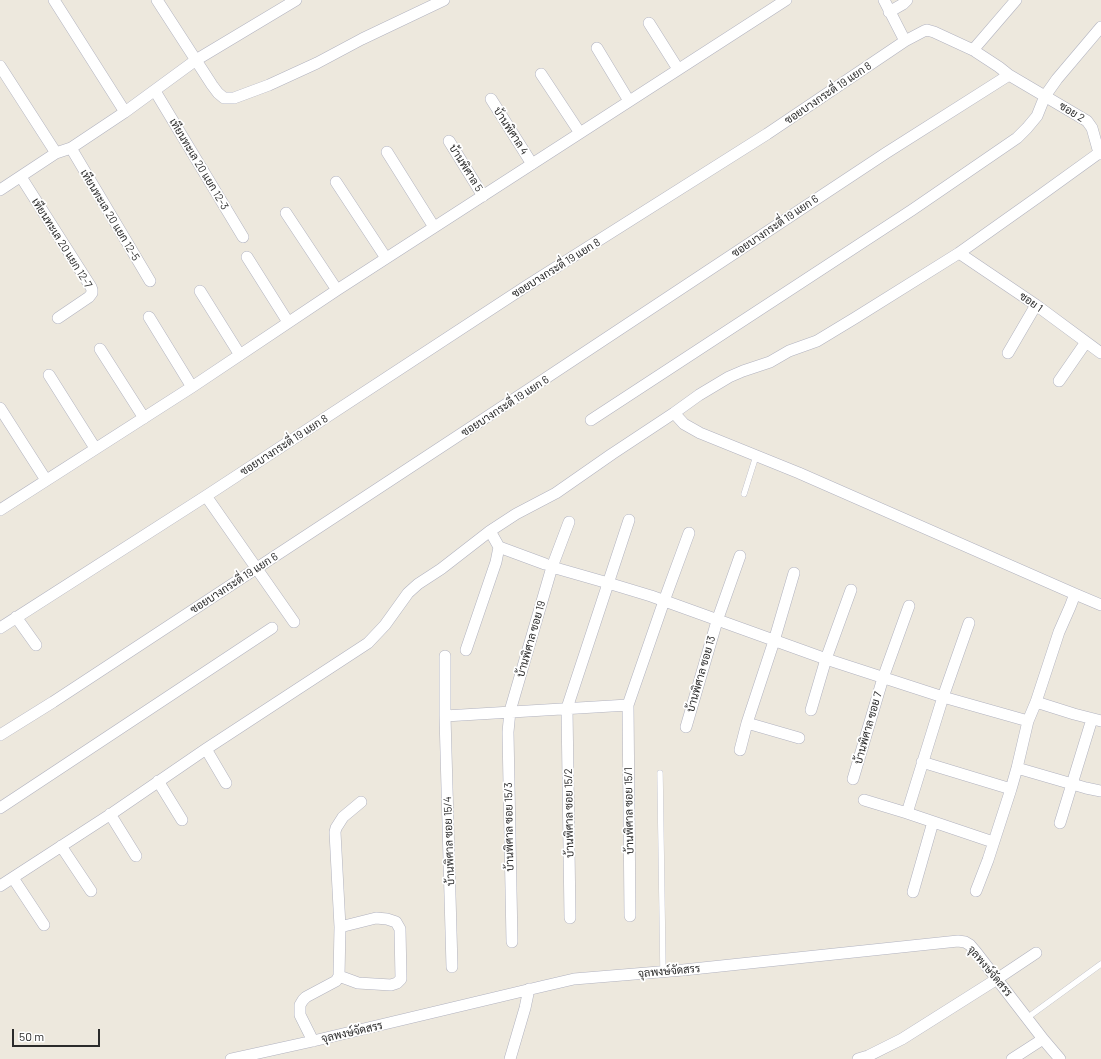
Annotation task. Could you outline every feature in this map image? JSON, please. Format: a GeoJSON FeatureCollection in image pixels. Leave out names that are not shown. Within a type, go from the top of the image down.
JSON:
{"type":"FeatureCollection","features":[{"type":"Feature","properties":{"kind":"street"},"geometry":{"type":"LineString","coordinates":[[54,0],[125,112]]}},
{"type":"Feature","properties":{"kind":"street"},"geometry":{"type":"LineString","coordinates":[[157,0],[212,85],[224,98],[234,98],[269,85],[444,0]]}},
{"type":"Feature","properties":{"kind":"street"},"geometry":{"type":"LineString","coordinates":[[0,190],[56,153],[71,148],[155,91],[196,60],[296,0]]}},
{"type":"Feature","properties":{"kind":"street"},"geometry":{"type":"LineString","coordinates":[[0,510],[192,387],[386,258],[786,0]]}},
{"type":"Feature","properties":{"kind":"street"},"geometry":{"type":"LineString","coordinates":[[884,0],[889,12],[906,40]]}},
{"type":"Feature","properties":{"kind":"street"},"geometry":{"type":"LineString","coordinates":[[889,12],[907,0]]}},
{"type":"Feature","properties":{"kind":"street"},"geometry":{"type":"LineString","coordinates":[[973,50],[1016,0]]}},
{"type":"Feature","properties":{"kind":"street"},"geometry":{"type":"LineString","coordinates":[[649,22],[678,69]]}},
{"type":"Feature","properties":{"kind":"street"},"geometry":{"type":"LineString","coordinates":[[591,420],[912,210],[1003,148],[1027,128],[1037,116],[1046,96],[1057,79],[1101,27]]}},
{"type":"Feature","properties":{"kind":"street","name":"ซอยบางกระดี่ 19 แยก 8"},"geometry":{"type":"LineString","coordinates":[[206,496],[528,285],[767,134],[906,40],[928,30],[973,50]]}},
{"type":"Feature","properties":{"kind":"street"},"geometry":{"type":"LineString","coordinates":[[596,48],[629,101]]}},
{"type":"Feature","properties":{"kind":"street","name":"ซอย 2"},"geometry":{"type":"LineString","coordinates":[[973,50],[1009,75],[1087,121],[1092,128],[1100,154]]}},
{"type":"Feature","properties":{"kind":"street"},"geometry":{"type":"LineString","coordinates":[[0,66],[56,153]]}},
{"type":"Feature","properties":{"kind":"street"},"geometry":{"type":"LineString","coordinates":[[541,74],[580,133]]}},
{"type":"Feature","properties":{"kind":"street","name":"ซอยบางกระดี่ 19 แยก 6"},"geometry":{"type":"LineString","coordinates":[[0,735],[53,702],[537,385],[886,153],[1009,75]]}},
{"type":"Feature","properties":{"kind":"street","name":"เทียนทะเล 20 แยก 12-3"},"geometry":{"type":"LineString","coordinates":[[155,91],[242,237]]}},
{"type":"Feature","properties":{"kind":"street","name":"บ้านพิศาล 4"},"geometry":{"type":"LineString","coordinates":[[491,99],[532,164]]}},
{"type":"Feature","properties":{"kind":"street","name":"บ้านพิศาล 5"},"geometry":{"type":"LineString","coordinates":[[449,141],[483,196]]}},
{"type":"Feature","properties":{"kind":"street","name":"เทียนทะเล 20 แยก 12-5"},"geometry":{"type":"LineString","coordinates":[[71,148],[150,281]]}},
{"type":"Feature","properties":{"kind":"street"},"geometry":{"type":"LineString","coordinates":[[387,152],[434,227]]}},
{"type":"Feature","properties":{"kind":"street"},"geometry":{"type":"LineString","coordinates":[[0,886],[368,643],[385,625],[408,593],[490,531],[516,514],[556,493],[612,454],[729,377],[770,362],[789,351],[817,341],[958,253],[1100,154]]}},
{"type":"Feature","properties":{"kind":"street","name":"เทียนทะเล 20 แยก 12-7"},"geometry":{"type":"LineString","coordinates":[[21,177],[92,290],[89,298],[58,318]]}},
{"type":"Feature","properties":{"kind":"street"},"geometry":{"type":"LineString","coordinates":[[336,182],[386,258]]}},
{"type":"Feature","properties":{"kind":"street"},"geometry":{"type":"LineString","coordinates":[[286,213],[337,290]]}},
{"type":"Feature","properties":{"kind":"street","name":"ซอย 1"},"geometry":{"type":"LineString","coordinates":[[958,253],[1036,305],[1101,353]]}},
{"type":"Feature","properties":{"kind":"street"},"geometry":{"type":"LineString","coordinates":[[247,257],[288,322]]}},
{"type":"Feature","properties":{"kind":"street"},"geometry":{"type":"LineString","coordinates":[[200,291],[240,355]]}},
{"type":"Feature","properties":{"kind":"street"},"geometry":{"type":"LineString","coordinates":[[1008,353],[1036,305]]}},
{"type":"Feature","properties":{"kind":"street"},"geometry":{"type":"LineString","coordinates":[[149,317],[192,387]]}},
{"type":"Feature","properties":{"kind":"street"},"geometry":{"type":"LineString","coordinates":[[1059,381],[1086,342]]}},
{"type":"Feature","properties":{"kind":"street"},"geometry":{"type":"LineString","coordinates":[[100,349],[144,418]]}},
{"type":"Feature","properties":{"kind":"street"},"geometry":{"type":"LineString","coordinates":[[49,375],[95,448]]}},
{"type":"Feature","properties":{"kind":"street"},"geometry":{"type":"LineString","coordinates":[[0,408],[46,480]]}},
{"type":"Feature","properties":{"kind":"street"},"geometry":{"type":"LineString","coordinates":[[674,413],[684,424],[700,433],[799,473],[1101,605]]}},
{"type":"Feature","properties":{"kind":"street"},"geometry":{"type":"LineString","coordinates":[[0,628],[206,496],[294,622]]}},
{"type":"Feature","properties":{"kind":"street","name":"บ้านพิศาล ซอย 15/2"},"geometry":{"type":"LineString","coordinates":[[570,918],[567,708],[629,520]]}},
{"type":"Feature","properties":{"kind":"street","name":"บ้านพิศาล ซอย 19"},"geometry":{"type":"LineString","coordinates":[[510,711],[549,565],[570,522]]}},
{"type":"Feature","properties":{"kind":"street"},"geometry":{"type":"LineString","coordinates":[[466,650],[496,562],[499,547],[490,531]]}},
{"type":"Feature","properties":{"kind":"street","name":"บ้านพิศาล ซอย 15/1"},"geometry":{"type":"LineString","coordinates":[[630,916],[628,705],[689,533]]}},
{"type":"Feature","properties":{"kind":"street"},"geometry":{"type":"LineString","coordinates":[[499,547],[549,565],[664,601],[717,621],[883,678],[1028,721]]}},
{"type":"Feature","properties":{"kind":"street","name":"บ้านพิศาล ซอย 13"},"geometry":{"type":"LineString","coordinates":[[686,727],[717,621],[740,556]]}},
{"type":"Feature","properties":{"kind":"street"},"geometry":{"type":"LineString","coordinates":[[740,750],[794,573]]}},
{"type":"Feature","properties":{"kind":"street"},"geometry":{"type":"LineString","coordinates":[[811,710],[826,659],[851,590]]}},
{"type":"Feature","properties":{"kind":"street"},"geometry":{"type":"LineString","coordinates":[[976,891],[1011,789],[1028,721],[1036,702],[1052,650],[1075,594]]}},
{"type":"Feature","properties":{"kind":"street","name":"บ้านพิศาล ซอย 7"},"geometry":{"type":"LineString","coordinates":[[853,779],[883,678],[910,606]]}},
{"type":"Feature","properties":{"kind":"street"},"geometry":{"type":"LineString","coordinates":[[16,617],[36,645]]}},
{"type":"Feature","properties":{"kind":"street"},"geometry":{"type":"LineString","coordinates":[[907,813],[943,697],[969,623]]}},
{"type":"Feature","properties":{"kind":"street"},"geometry":{"type":"LineString","coordinates":[[0,808],[272,628]]}},
{"type":"Feature","properties":{"kind":"street","name":"บ้านพิศาล ซอย 15/4"},"geometry":{"type":"LineString","coordinates":[[445,656],[445,716],[452,967]]}},
{"type":"Feature","properties":{"kind":"street"},"geometry":{"type":"LineString","coordinates":[[1036,702],[1096,720],[1072,784],[1060,823]]}},
{"type":"Feature","properties":{"kind":"street"},"geometry":{"type":"LineString","coordinates":[[445,716],[628,705]]}},
{"type":"Feature","properties":{"kind":"street","name":"บ้านพิศาล ซอย 15/3"},"geometry":{"type":"LineString","coordinates":[[510,711],[508,732],[512,942]]}},
{"type":"Feature","properties":{"kind":"street"},"geometry":{"type":"LineString","coordinates":[[747,723],[800,738]]}},
{"type":"Feature","properties":{"kind":"street"},"geometry":{"type":"LineString","coordinates":[[206,749],[226,783]]}},
{"type":"Feature","properties":{"kind":"street"},"geometry":{"type":"LineString","coordinates":[[922,762],[1011,789]]}},
{"type":"Feature","properties":{"kind":"street"},"geometry":{"type":"LineString","coordinates":[[1017,768],[1101,791]]}},
{"type":"Feature","properties":{"kind":"street"},"geometry":{"type":"LineString","coordinates":[[158,781],[182,820]]}},
{"type":"Feature","properties":{"kind":"street"},"geometry":{"type":"LineString","coordinates":[[864,800],[993,842]]}},
{"type":"Feature","properties":{"kind":"street"},"geometry":{"type":"LineString","coordinates":[[313,1041],[300,1015],[300,1005],[306,997],[336,981],[339,976],[340,927],[335,832],[343,818],[361,802]]}},
{"type":"Feature","properties":{"kind":"street"},"geometry":{"type":"LineString","coordinates":[[110,814],[136,856]]}},
{"type":"Feature","properties":{"kind":"street"},"geometry":{"type":"LineString","coordinates":[[913,892],[933,822]]}},
{"type":"Feature","properties":{"kind":"street"},"geometry":{"type":"LineString","coordinates":[[61,846],[91,891]]}},
{"type":"Feature","properties":{"kind":"street"},"geometry":{"type":"LineString","coordinates":[[13,878],[44,925]]}},
{"type":"Feature","properties":{"kind":"street"},"geometry":{"type":"LineString","coordinates":[[339,976],[358,983],[391,985],[397,983],[401,979],[400,929],[396,922],[376,918],[340,927]]}},
{"type":"Feature","properties":{"kind":"street","name":"จุลพงษ์จัดสรร"},"geometry":{"type":"LineString","coordinates":[[231,1059],[574,979],[664,972],[958,941],[965,942],[970,945],[1060,1059]]}},
{"type":"Feature","properties":{"kind":"street"},"geometry":{"type":"LineString","coordinates":[[858,1059],[868,1056],[902,1039],[1036,953]]}},
{"type":"Feature","properties":{"kind":"street"},"geometry":{"type":"LineString","coordinates":[[510,1059],[529,989]]}},
{"type":"Feature","properties":{"kind":"street"},"geometry":{"type":"LineString","coordinates":[[1012,1059],[1043,1039]]}},
{"type":"Feature","properties":{"kind":"lane"},"geometry":{"type":"LineString","coordinates":[[744,494],[756,456]]}},
{"type":"Feature","properties":{"kind":"lane"},"geometry":{"type":"LineString","coordinates":[[660,773],[664,972]]}},
{"type":"Feature","properties":{"kind":"lane"},"geometry":{"type":"LineString","coordinates":[[1027,1018],[1101,964]]}}]}
